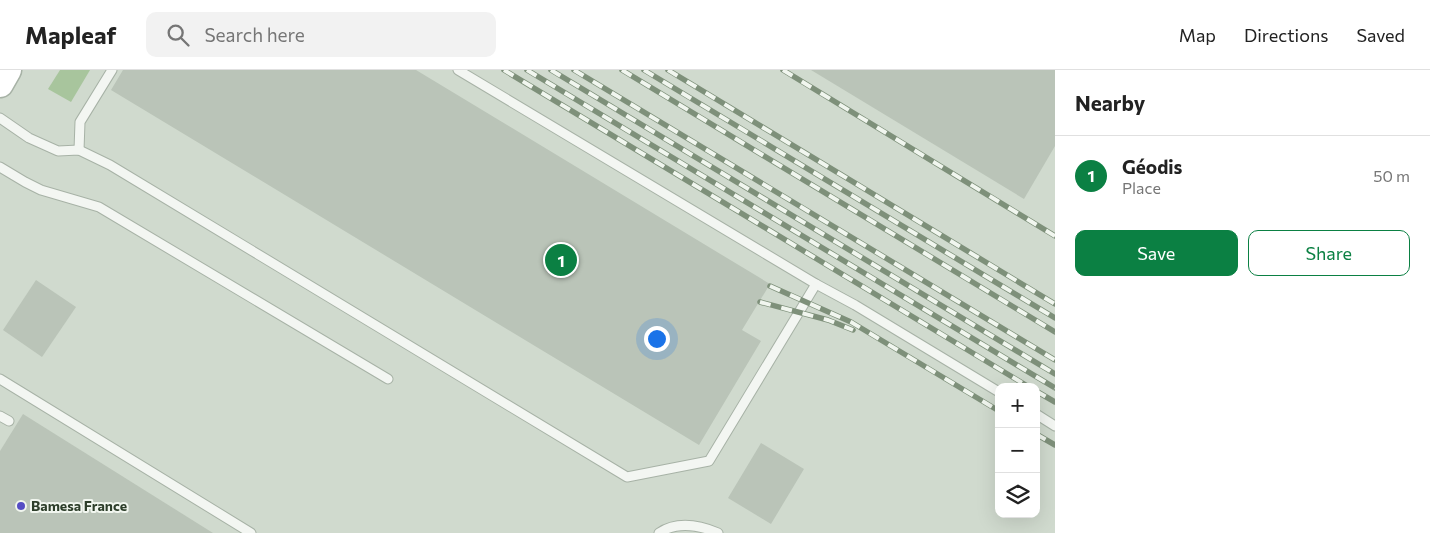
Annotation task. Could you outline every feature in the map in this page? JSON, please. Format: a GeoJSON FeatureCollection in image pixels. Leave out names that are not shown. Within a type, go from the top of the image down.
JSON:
{"type":"FeatureCollection","features":[{"type":"Feature","properties":{"kind":"main road"},"geometry":{"type":"LineString","coordinates":[[0,84],[8,70]]}},
{"type":"Feature","properties":{"kind":"lane"},"geometry":{"type":"LineString","coordinates":[[79,150],[80,122],[112,70]]}},
{"type":"Feature","properties":{"kind":"lane"},"geometry":{"type":"LineString","coordinates":[[458,70],[995,390]]}},
{"type":"Feature","properties":{"kind":"lane"},"geometry":{"type":"LineString","coordinates":[[0,118],[29,138],[58,151],[79,150],[127,175],[627,477],[709,461],[816,284]]}},
{"type":"Feature","properties":{"kind":"lane"},"geometry":{"type":"LineString","coordinates":[[0,168],[42,190],[99,207],[388,379]]}},
{"type":"Feature","properties":{"kind":"lane"},"geometry":{"type":"LineString","coordinates":[[0,379],[252,533]]}},
{"type":"Feature","properties":{"kind":"lane"},"geometry":{"type":"LineString","coordinates":[[0,416],[9,421]]}},
{"type":"Feature","properties":{"kind":"lane"},"geometry":{"type":"LineString","coordinates":[[1040,417],[1055,426]]}},
{"type":"Feature","properties":{"kind":"lane"},"geometry":{"type":"LineString","coordinates":[[659,533],[684,525],[697,526],[718,533]]}},
{"type":"Feature","properties":{"kind":"shaded area"},"geometry":{"type":"Polygon","coordinates":[[[0,70],[1055,70],[1055,533],[0,533],[0,70]]]}},
{"type":"Feature","properties":{"kind":"shaded area"},"geometry":{"type":"Polygon","coordinates":[[[60,70],[90,70],[71,102],[48,89],[60,70]]]}},
{"type":"Feature","properties":{"kind":"building"},"geometry":{"type":"Polygon","coordinates":[[[123,70],[416,70],[770,284],[742,330],[761,341],[699,445],[111,90],[123,70]]]}},
{"type":"Feature","properties":{"kind":"building"},"geometry":{"type":"Polygon","coordinates":[[[811,70],[1055,70],[1055,146],[1024,199],[811,70]]]}},
{"type":"Feature","properties":{"kind":"building"},"geometry":{"type":"Polygon","coordinates":[[[36,280],[76,307],[42,357],[3,330],[36,280]]]}},
{"type":"Feature","properties":{"kind":"building"},"geometry":{"type":"Polygon","coordinates":[[[23,414],[213,533],[0,533],[0,451],[23,414]]]}},
{"type":"Feature","properties":{"kind":"building"},"geometry":{"type":"Polygon","coordinates":[[[761,443],[804,469],[771,524],[728,498],[761,443]]]}},
{"type":"Feature","properties":{"kind":"railway"},"geometry":{"type":"LineString","coordinates":[[504,70],[1022,383]]}},
{"type":"Feature","properties":{"kind":"railway"},"geometry":{"type":"LineString","coordinates":[[527,70],[1055,388]]}},
{"type":"Feature","properties":{"kind":"railway"},"geometry":{"type":"LineString","coordinates":[[551,70],[1055,374]]}},
{"type":"Feature","properties":{"kind":"railway"},"geometry":{"type":"LineString","coordinates":[[574,70],[1055,360]]}},
{"type":"Feature","properties":{"kind":"railway"},"geometry":{"type":"LineString","coordinates":[[622,70],[1055,332]]}},
{"type":"Feature","properties":{"kind":"railway"},"geometry":{"type":"LineString","coordinates":[[644,70],[1055,318]]}},
{"type":"Feature","properties":{"kind":"railway"},"geometry":{"type":"LineString","coordinates":[[668,70],[1055,304]]}},
{"type":"Feature","properties":{"kind":"railway"},"geometry":{"type":"LineString","coordinates":[[783,70],[1055,236]]}},
{"type":"Feature","properties":{"kind":"railway"},"geometry":{"type":"LineString","coordinates":[[770,286],[851,322],[995,409]]}},
{"type":"Feature","properties":{"kind":"railway"},"geometry":{"type":"LineString","coordinates":[[760,302],[828,320],[853,330]]}},
{"type":"Feature","properties":{"kind":"railway"},"geometry":{"type":"LineString","coordinates":[[1040,393],[1055,402]]}},
{"type":"Feature","properties":{"kind":"railway"},"geometry":{"type":"LineString","coordinates":[[1040,436],[1055,445]]}},
{"type":"Feature","properties":{"kind":"place","name":"Géodis"},"geometry":{"type":"Point","coordinates":[561,260]}},
{"type":"Feature","properties":{"kind":"place","name":"Bamesa France"},"geometry":{"type":"Point","coordinates":[21,506]}}]}
